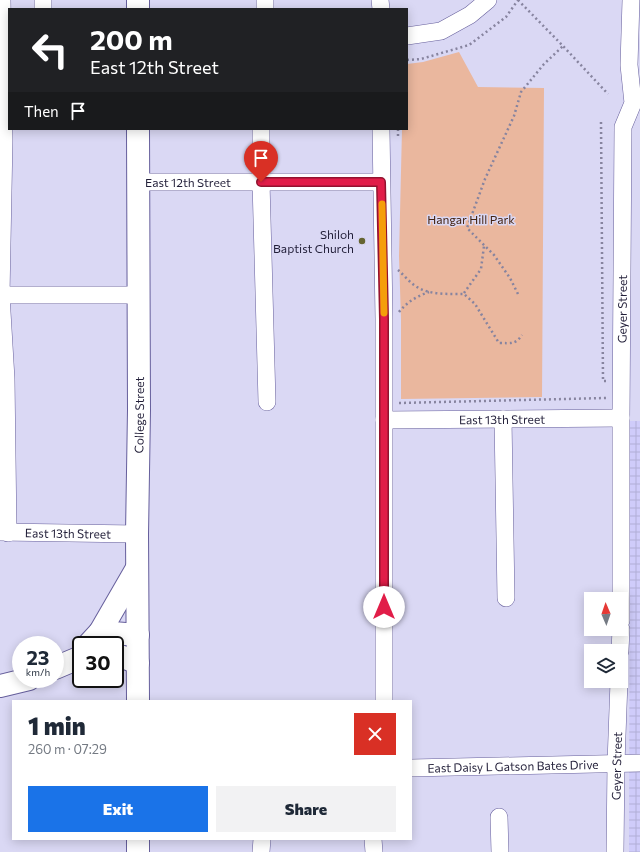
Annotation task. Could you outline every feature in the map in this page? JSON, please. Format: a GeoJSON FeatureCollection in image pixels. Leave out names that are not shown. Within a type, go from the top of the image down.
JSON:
{"type":"FeatureCollection","features":[{"type":"Feature","properties":{"kind":"main road","name":"College Street"},"geometry":{"type":"LineString","coordinates":[[138,130],[138,700]]}},
{"type":"Feature","properties":{"kind":"main road"},"geometry":{"type":"LineString","coordinates":[[96,636],[137,568]]}},
{"type":"Feature","properties":{"kind":"main road"},"geometry":{"type":"LineString","coordinates":[[124,636],[138,635]]}},
{"type":"Feature","properties":{"kind":"main road"},"geometry":{"type":"LineString","coordinates":[[124,658],[138,663]]}},
{"type":"Feature","properties":{"kind":"main road"},"geometry":{"type":"LineString","coordinates":[[0,686],[12,683]]}},
{"type":"Feature","properties":{"kind":"main road"},"geometry":{"type":"LineString","coordinates":[[138,840],[138,852]]}},
{"type":"Feature","properties":{"kind":"street"},"geometry":{"type":"LineString","coordinates":[[2,0],[4,139],[0,295],[6,379],[4,532]]}},
{"type":"Feature","properties":{"kind":"street"},"geometry":{"type":"LineString","coordinates":[[408,36],[441,31],[470,15],[488,0]]}},
{"type":"Feature","properties":{"kind":"street","name":"Geyer Street"},"geometry":{"type":"LineString","coordinates":[[621,592],[620,418],[624,127],[633,103],[629,65],[631,0]]}},
{"type":"Feature","properties":{"kind":"street"},"geometry":{"type":"LineString","coordinates":[[261,130],[267,402]]}},
{"type":"Feature","properties":{"kind":"street"},"geometry":{"type":"LineString","coordinates":[[381,130],[384,420],[384,700]]}},
{"type":"Feature","properties":{"kind":"street","name":"East 12th Street"},"geometry":{"type":"LineString","coordinates":[[139,182],[381,182]]}},
{"type":"Feature","properties":{"kind":"street"},"geometry":{"type":"LineString","coordinates":[[0,295],[138,295]]}},
{"type":"Feature","properties":{"kind":"street","name":"East 13th Street"},"geometry":{"type":"LineString","coordinates":[[384,420],[620,418]]}},
{"type":"Feature","properties":{"kind":"street"},"geometry":{"type":"LineString","coordinates":[[503,420],[506,598]]}},
{"type":"Feature","properties":{"kind":"street","name":"East 13th Street"},"geometry":{"type":"LineString","coordinates":[[4,532],[137,534]]}},
{"type":"Feature","properties":{"kind":"street","name":"Geyer Street"},"geometry":{"type":"LineString","coordinates":[[615,852],[619,688]]}},
{"type":"Feature","properties":{"kind":"street","name":"East Daisy L Gatson Bates Drive"},"geometry":{"type":"LineString","coordinates":[[412,768],[640,763]]}},
{"type":"Feature","properties":{"kind":"street"},"geometry":{"type":"LineString","coordinates":[[499,817],[500,852]]}},
{"type":"Feature","properties":{"kind":"street"},"geometry":{"type":"LineString","coordinates":[[261,852],[262,840]]}},
{"type":"Feature","properties":{"kind":"street"},"geometry":{"type":"LineString","coordinates":[[373,840],[374,852]]}},
{"type":"Feature","properties":{"kind":"path"},"geometry":{"type":"LineString","coordinates":[[408,60],[421,58],[469,45],[506,17],[518,0],[608,94]]}},
{"type":"Feature","properties":{"kind":"path"},"geometry":{"type":"LineString","coordinates":[[518,294],[510,278],[494,255],[467,228],[485,179],[514,116],[521,92],[544,64],[563,46]]}},
{"type":"Feature","properties":{"kind":"path"},"geometry":{"type":"LineString","coordinates":[[601,122],[603,382],[610,381]]}},
{"type":"Feature","properties":{"kind":"path"},"geometry":{"type":"LineString","coordinates":[[464,294],[481,269],[484,245]]}},
{"type":"Feature","properties":{"kind":"path"},"geometry":{"type":"LineString","coordinates":[[396,268],[417,287],[446,294],[464,294],[475,304],[499,343],[517,342],[522,335]]}},
{"type":"Feature","properties":{"kind":"path"},"geometry":{"type":"LineString","coordinates":[[398,314],[406,304],[429,291]]}},
{"type":"Feature","properties":{"kind":"path"},"geometry":{"type":"LineString","coordinates":[[398,403],[608,398],[609,392]]}},
{"type":"Feature","properties":{"kind":"shaded area"},"geometry":{"type":"Polygon","coordinates":[[[630,421],[640,421],[640,852],[629,852],[630,421]]]}},
{"type":"Feature","properties":{"kind":"green space","name":"Hangar Hill Park"},"geometry":{"type":"Polygon","coordinates":[[[459,52],[478,87],[544,88],[542,397],[401,399],[399,256],[402,130],[408,130],[408,64],[423,62],[459,52]]]}},
{"type":"Feature","properties":{"kind":"slow traffic"},"geometry":{"type":"LineString","coordinates":[[382,204],[384,313]]}},
{"type":"Feature","properties":{"kind":"place","name":"Shiloh Baptist Church"},"geometry":{"type":"Point","coordinates":[362,241]}},
{"type":"Feature","properties":{"kind":"route"},"geometry":{"type":"LineString","coordinates":[[261,182],[381,182],[384,319],[384,607]]}}]}
